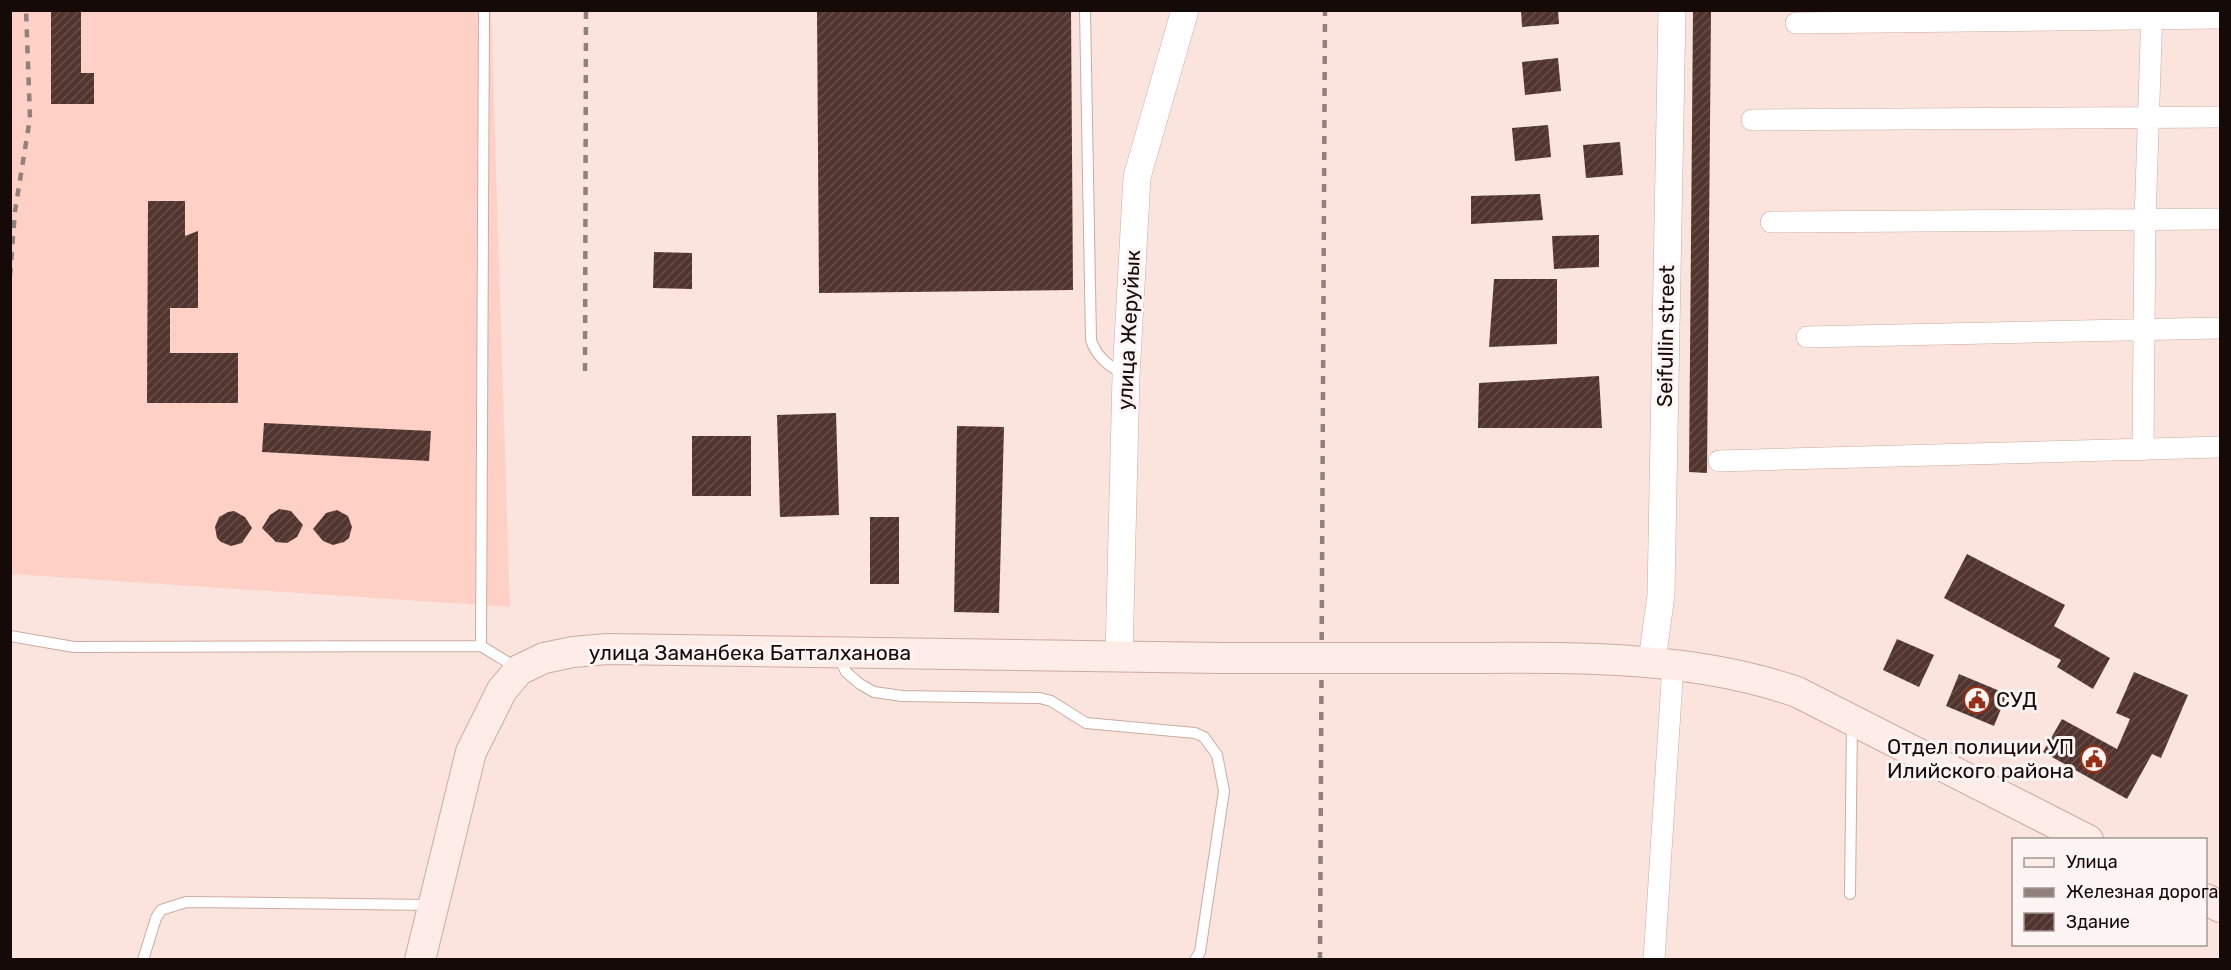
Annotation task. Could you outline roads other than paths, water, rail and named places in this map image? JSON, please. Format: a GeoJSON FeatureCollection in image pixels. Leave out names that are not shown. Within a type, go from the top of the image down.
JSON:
{"type":"FeatureCollection","features":[{"type":"Feature","properties":{"kind":"main road","name":"улица Заманбека Батталханова"},"geometry":{"type":"LineString","coordinates":[[420,960],[471,752],[502,690],[519,670],[544,658],[573,652],[607,649],[1662,663]]}},
{"type":"Feature","properties":{"kind":"main road"},"geometry":{"type":"LineString","coordinates":[[1662,663],[1715,670],[1767,681],[1797,692],[2084,838]]}},
{"type":"Feature","properties":{"kind":"street","name":"улица Жеруйык"},"geometry":{"type":"LineString","coordinates":[[1119,656],[1126,376],[1137,177],[1185,10]]}},
{"type":"Feature","properties":{"kind":"street","name":"Seifullin street"},"geometry":{"type":"LineString","coordinates":[[1662,663],[1661,595],[1672,10]]}},
{"type":"Feature","properties":{"kind":"street"},"geometry":{"type":"LineString","coordinates":[[1796,23],[2152,15],[2220,18]]}},
{"type":"Feature","properties":{"kind":"street"},"geometry":{"type":"LineString","coordinates":[[2144,450],[2145,221],[2152,15]]}},
{"type":"Feature","properties":{"kind":"street"},"geometry":{"type":"LineString","coordinates":[[1752,120],[2220,117]]}},
{"type":"Feature","properties":{"kind":"street"},"geometry":{"type":"LineString","coordinates":[[1771,222],[2220,219]]}},
{"type":"Feature","properties":{"kind":"street"},"geometry":{"type":"LineString","coordinates":[[1807,337],[2220,328]]}},
{"type":"Feature","properties":{"kind":"street"},"geometry":{"type":"LineString","coordinates":[[1719,461],[2220,447]]}},
{"type":"Feature","properties":{"kind":"street"},"geometry":{"type":"LineString","coordinates":[[1654,960],[1662,663]]}},
{"type":"Feature","properties":{"kind":"lane"},"geometry":{"type":"LineString","coordinates":[[481,646],[484,10]]}},
{"type":"Feature","properties":{"kind":"lane"},"geometry":{"type":"LineString","coordinates":[[1085,10],[1091,340],[1095,352],[1106,364],[1126,376]]}},
{"type":"Feature","properties":{"kind":"lane"},"geometry":{"type":"LineString","coordinates":[[10,636],[74,646],[481,646],[519,670]]}},
{"type":"Feature","properties":{"kind":"lane"},"geometry":{"type":"LineString","coordinates":[[837,652],[846,672],[874,692],[902,696],[1040,698],[1051,701],[1086,723],[1196,733],[1204,737],[1218,755],[1224,791],[1200,952],[1195,960]]}},
{"type":"Feature","properties":{"kind":"lane"},"geometry":{"type":"LineString","coordinates":[[1850,894],[1852,719]]}},
{"type":"Feature","properties":{"kind":"lane"},"geometry":{"type":"LineString","coordinates":[[143,960],[156,918],[161,910],[186,902],[433,905]]}},
{"type":"Feature","properties":{"kind":"railway"},"geometry":{"type":"LineString","coordinates":[[10,276],[15,211],[30,118],[26,10]]}},
{"type":"Feature","properties":{"kind":"railway"},"geometry":{"type":"LineString","coordinates":[[585,371],[586,10]]}},
{"type":"Feature","properties":{"kind":"railway"},"geometry":{"type":"LineString","coordinates":[[1320,960],[1325,10]]}},
{"type":"Feature","properties":{"kind":"place","name":"СУД"},"geometry":{"type":"Point","coordinates":[1977,700]}},
{"type":"Feature","properties":{"kind":"place","name":"Отдел полиции УП Илийского района"},"geometry":{"type":"Point","coordinates":[2094,759]}}]}
